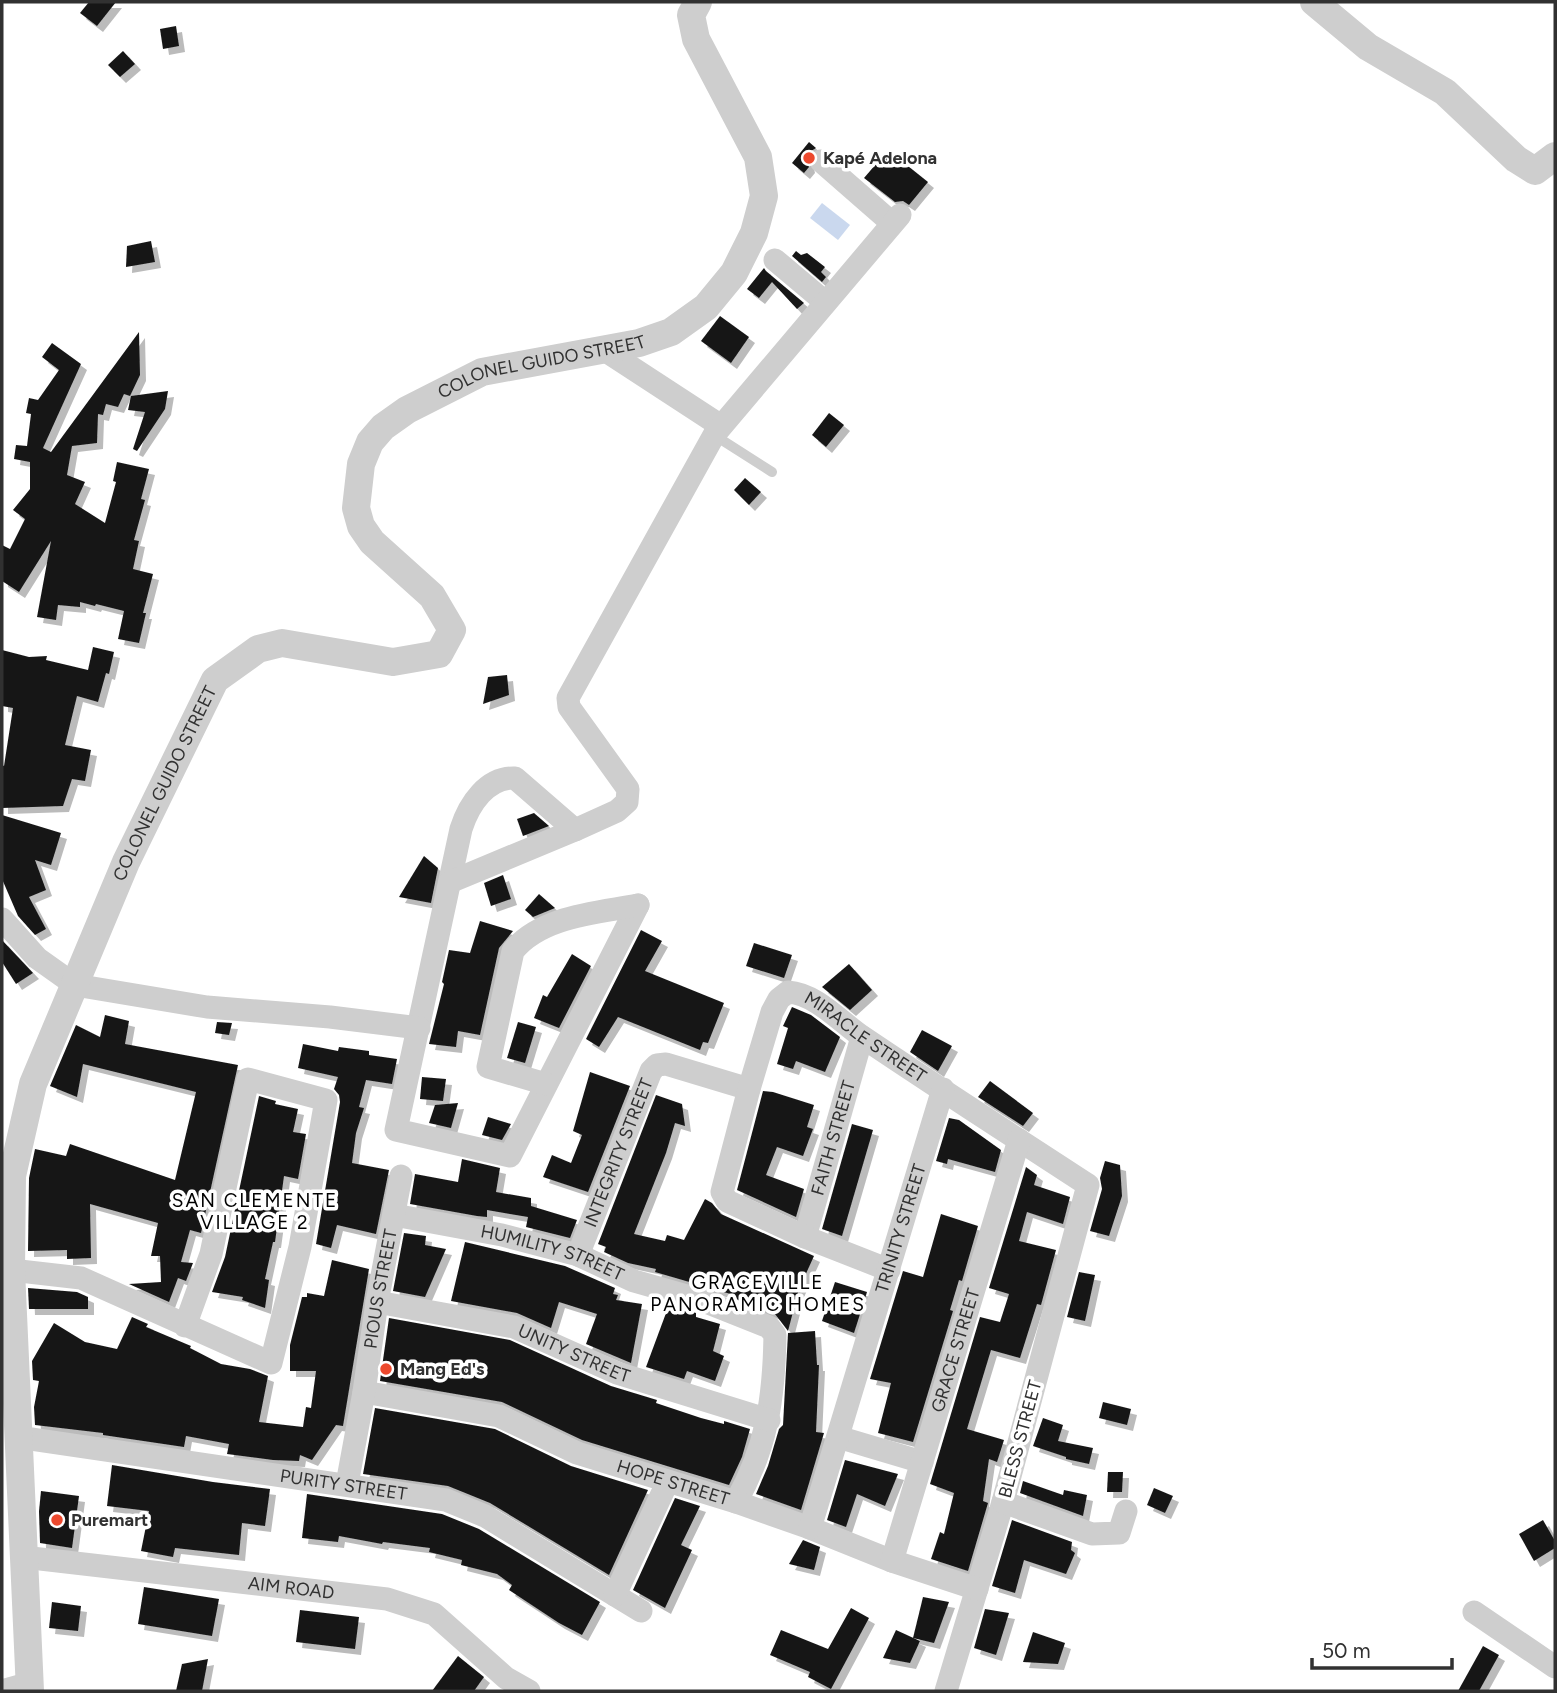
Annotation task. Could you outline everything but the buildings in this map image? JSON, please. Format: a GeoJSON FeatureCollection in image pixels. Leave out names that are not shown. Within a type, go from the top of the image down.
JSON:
{"type":"FeatureCollection","features":[{"type":"Feature","properties":{"kind":"street","name":"COLONEL GUIDO STREET"},"geometry":{"type":"LineString","coordinates":[[30,1687],[7,1173],[33,1084],[126,862],[215,680],[258,649],[282,642],[393,662],[439,654],[452,630],[432,596],[372,542],[361,526],[356,508],[361,464],[370,442],[383,427],[407,410],[482,372],[639,343],[671,332],[706,307],[734,273],[754,233],[764,196],[758,157],[696,39],[691,15],[698,2]]}},
{"type":"Feature","properties":{"kind":"street"},"geometry":{"type":"LineString","coordinates":[[1314,2],[1368,47],[1445,92],[1516,159],[1535,171],[1555,156]]}},
{"type":"Feature","properties":{"kind":"street"},"geometry":{"type":"LineString","coordinates":[[450,882],[575,830],[617,811],[627,802],[628,789],[569,707],[568,698],[717,431],[896,219],[821,161]]}},
{"type":"Feature","properties":{"kind":"street"},"geometry":{"type":"LineString","coordinates":[[775,260],[825,302]]}},
{"type":"Feature","properties":{"kind":"street"},"geometry":{"type":"LineString","coordinates":[[603,349],[717,431]]}},
{"type":"Feature","properties":{"kind":"street"},"geometry":{"type":"LineString","coordinates":[[547,1084],[488,1067],[513,951],[520,942],[542,928],[573,918],[638,905],[547,1084],[510,1156],[396,1130],[467,811],[477,797],[503,778],[515,778],[575,830]]}},
{"type":"Feature","properties":{"kind":"street"},"geometry":{"type":"LineString","coordinates":[[2,919],[37,958],[75,985],[207,1007],[330,1017],[419,1028]]}},
{"type":"Feature","properties":{"kind":"street","name":"MIRACLE STREET"},"geometry":{"type":"LineString","coordinates":[[805,1237],[727,1201],[722,1192],[772,1012],[779,999],[788,992],[800,993],[810,998],[862,1037],[1088,1185]]}},
{"type":"Feature","properties":{"kind":"street","name":"FAITH STREET"},"geometry":{"type":"LineString","coordinates":[[805,1237],[862,1037]]}},
{"type":"Feature","properties":{"kind":"street","name":"INTEGRITY STREET"},"geometry":{"type":"LineString","coordinates":[[578,1255],[651,1071],[657,1065],[666,1064],[749,1089]]}},
{"type":"Feature","properties":{"kind":"street"},"geometry":{"type":"LineString","coordinates":[[11,1270],[81,1278],[185,1326],[271,1363],[300,1247],[326,1100],[248,1079],[211,1254],[185,1326]]}},
{"type":"Feature","properties":{"kind":"street","name":"TRINITY STREET"},"geometry":{"type":"LineString","coordinates":[[810,1528],[943,1089]]}},
{"type":"Feature","properties":{"kind":"street","name":"GRACE STREET"},"geometry":{"type":"LineString","coordinates":[[892,1561],[1020,1140]]}},
{"type":"Feature","properties":{"kind":"street","name":"PIOUS STREET"},"geometry":{"type":"LineString","coordinates":[[347,1484],[401,1176]]}},
{"type":"Feature","properties":{"kind":"street","name":"BLESS STREET"},"geometry":{"type":"LineString","coordinates":[[946,1691],[1003,1502],[1088,1185]]}},
{"type":"Feature","properties":{"kind":"street","name":"HUMILITY STREET"},"geometry":{"type":"LineString","coordinates":[[394,1214],[502,1235],[578,1255],[634,1281],[701,1300],[769,1327],[775,1335],[769,1420],[756,1462],[736,1502]]}},
{"type":"Feature","properties":{"kind":"street"},"geometry":{"type":"LineString","coordinates":[[805,1237],[889,1270]]}},
{"type":"Feature","properties":{"kind":"street","name":"UNITY STREET"},"geometry":{"type":"LineString","coordinates":[[377,1302],[514,1327],[617,1373],[769,1420]]}},
{"type":"Feature","properties":{"kind":"street","name":"HOPE STREET"},"geometry":{"type":"LineString","coordinates":[[364,1392],[499,1416],[577,1453],[667,1483],[736,1502],[892,1561],[977,1589]]}},
{"type":"Feature","properties":{"kind":"street"},"geometry":{"type":"LineString","coordinates":[[838,1437],[922,1462]]}},
{"type":"Feature","properties":{"kind":"street","name":"PURITY STREET"},"geometry":{"type":"LineString","coordinates":[[18,1441],[31,1439],[446,1500],[485,1516],[641,1611]]}},
{"type":"Feature","properties":{"kind":"street"},"geometry":{"type":"LineString","coordinates":[[615,1595],[667,1483]]}},
{"type":"Feature","properties":{"kind":"street"},"geometry":{"type":"LineString","coordinates":[[1003,1502],[1092,1534],[1119,1533],[1126,1511]]}},
{"type":"Feature","properties":{"kind":"street","name":"AIM ROAD"},"geometry":{"type":"LineString","coordinates":[[23,1557],[387,1599],[434,1614],[503,1685],[529,1691]]}},
{"type":"Feature","properties":{"kind":"street"},"geometry":{"type":"LineString","coordinates":[[1474,1612],[1555,1667]]}},
{"type":"Feature","properties":{"kind":"street"},"geometry":{"type":"LineString","coordinates":[[2,1691],[30,1687]]}},
{"type":"Feature","properties":{"kind":"lane"},"geometry":{"type":"LineString","coordinates":[[717,431],[772,472]]}},
{"type":"Feature","properties":{"kind":"water"},"geometry":{"type":"Polygon","coordinates":[[[822,203],[850,225],[838,240],[810,218],[822,203]]]}},
{"type":"Feature","properties":{"kind":"place","name":"Kapé Adelona"},"geometry":{"type":"Point","coordinates":[809,158]}},
{"type":"Feature","properties":{"kind":"place","name":"Mang Ed's"},"geometry":{"type":"Point","coordinates":[386,1369]}},
{"type":"Feature","properties":{"kind":"place","name":"Puremart"},"geometry":{"type":"Point","coordinates":[57,1520]}},
{"type":"Feature","properties":{"kind":"district","name":"SAN CLEMENTE VILLAGE 2"},"geometry":{"type":"Point","coordinates":[255,1211]}},
{"type":"Feature","properties":{"kind":"district","name":"GRACEVILLE PANORAMIC HOMES"},"geometry":{"type":"Point","coordinates":[758,1293]}}]}
